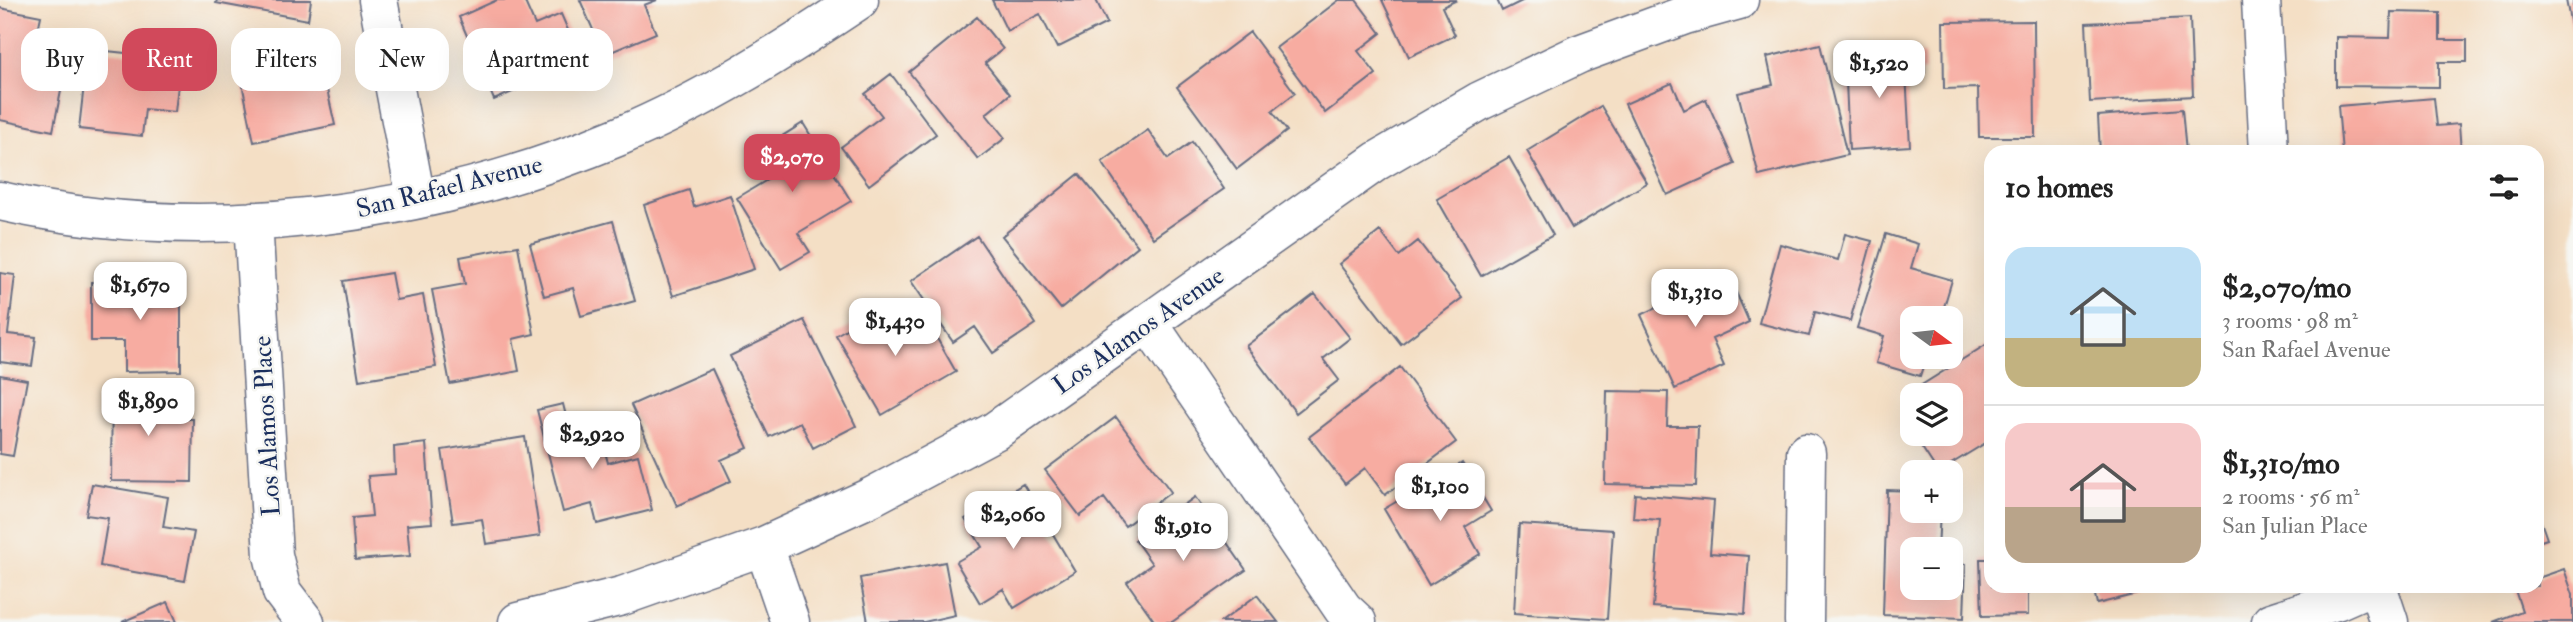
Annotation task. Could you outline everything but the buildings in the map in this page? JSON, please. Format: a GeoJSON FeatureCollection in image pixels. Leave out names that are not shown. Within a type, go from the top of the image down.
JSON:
{"type":"FeatureCollection","features":[{"type":"Feature","properties":{"kind":"street"},"geometry":{"type":"LineString","coordinates":[[378,0],[416,199]]}},
{"type":"Feature","properties":{"kind":"street","name":"San Rafael Avenue"},"geometry":{"type":"LineString","coordinates":[[0,201],[71,215],[145,221],[253,221],[333,214],[416,199],[519,172],[620,136],[709,93],[800,40],[859,0]]}},
{"type":"Feature","properties":{"kind":"street","name":"Los Alamos Avenue"},"geometry":{"type":"LineString","coordinates":[[518,622],[622,596],[764,546],[872,497],[995,431],[1377,161],[1480,101],[1579,54],[1685,15],[1740,0]]}},
{"type":"Feature","properties":{"kind":"street"},"geometry":{"type":"LineString","coordinates":[[2261,0],[2269,145]]}},
{"type":"Feature","properties":{"kind":"street","name":"Los Alamos Place"},"geometry":{"type":"LineString","coordinates":[[253,221],[273,555],[282,592],[305,622]]}},
{"type":"Feature","properties":{"kind":"street"},"geometry":{"type":"LineString","coordinates":[[1149,324],[1343,609],[1357,622]]}},
{"type":"Feature","properties":{"kind":"street"},"geometry":{"type":"LineString","coordinates":[[1804,622],[1806,453]]}},
{"type":"Feature","properties":{"kind":"street"},"geometry":{"type":"LineString","coordinates":[[764,546],[790,622]]}},
{"type":"Feature","properties":{"kind":"street"},"geometry":{"type":"LineString","coordinates":[[2271,622],[2354,593]]}},
{"type":"Feature","properties":{"kind":"street"},"geometry":{"type":"LineString","coordinates":[[2379,593],[2389,622]]}}]}
